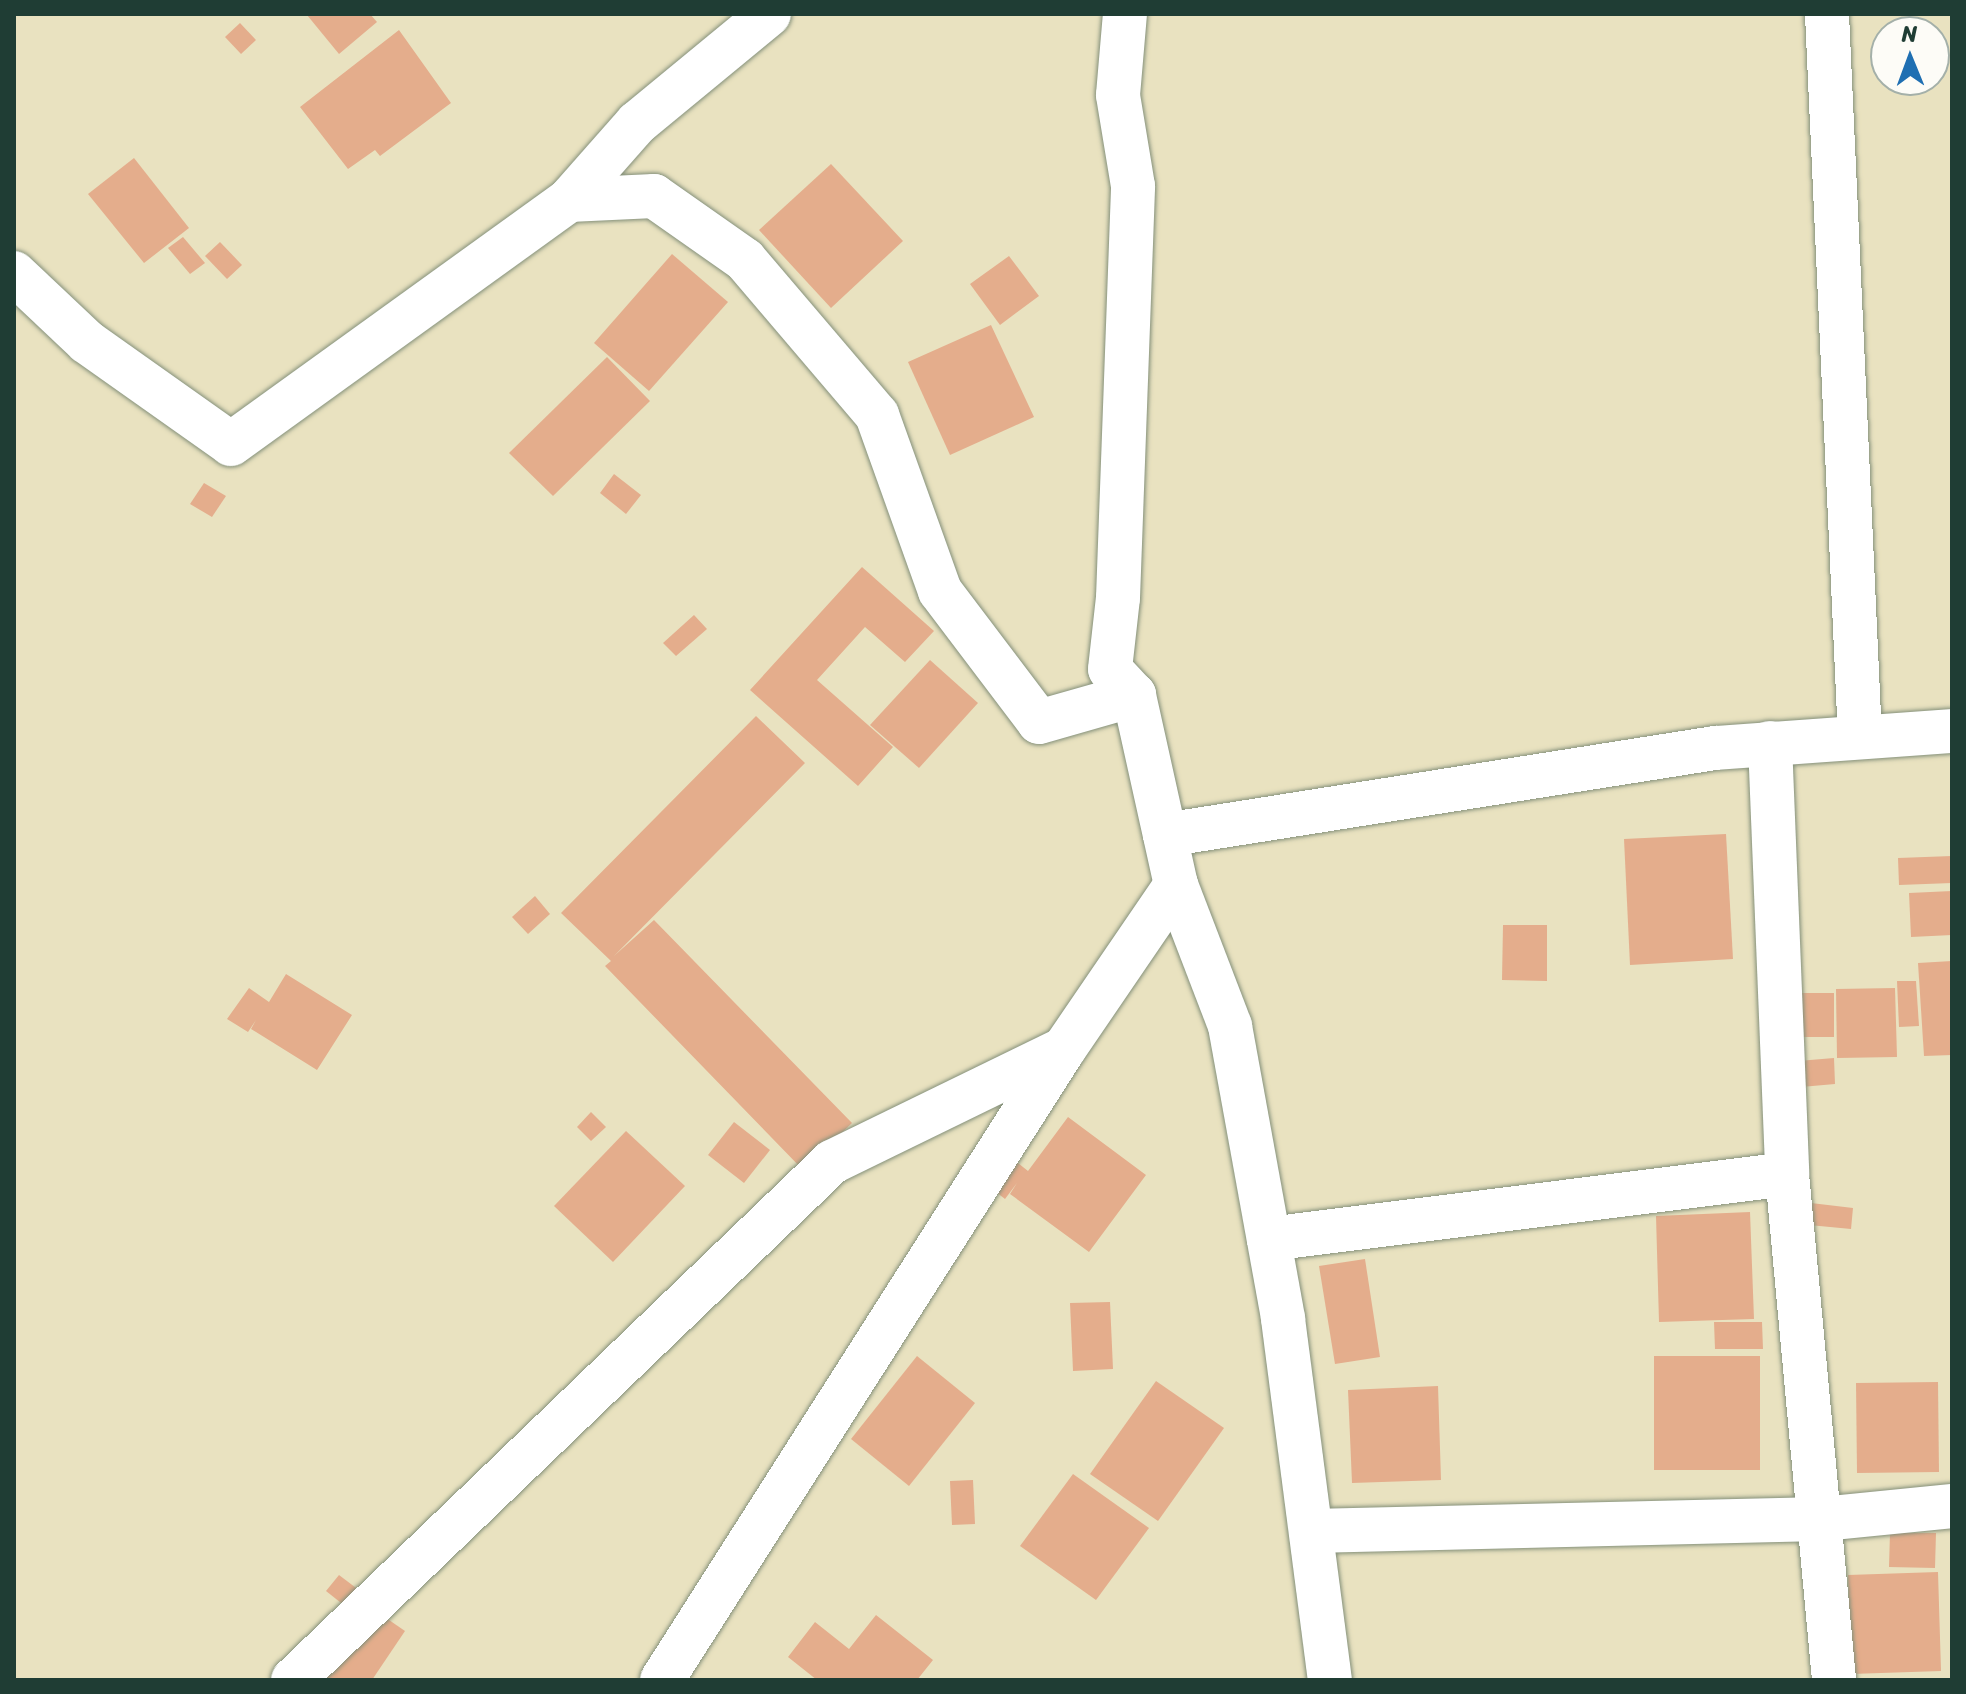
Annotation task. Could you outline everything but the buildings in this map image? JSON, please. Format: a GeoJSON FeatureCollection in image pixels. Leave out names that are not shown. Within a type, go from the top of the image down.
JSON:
{"type":"FeatureCollection","features":[{"type":"Feature","properties":{"kind":"street"},"geometry":{"type":"LineString","coordinates":[[14,273],[87,342],[231,444],[569,200],[637,123],[769,14]]}},
{"type":"Feature","properties":{"kind":"street"},"geometry":{"type":"LineString","coordinates":[[1125,14],[1118,95],[1133,186],[1118,598],[1110,669],[1134,695],[1176,885],[1230,1026],[1269,1239],[1330,1680]]}},
{"type":"Feature","properties":{"kind":"street"},"geometry":{"type":"LineString","coordinates":[[1827,14],[1860,737]]}},
{"type":"Feature","properties":{"kind":"street"},"geometry":{"type":"LineString","coordinates":[[569,200],[654,196],[745,260],[877,415],[940,591],[1039,722],[1134,695]]}},
{"type":"Feature","properties":{"kind":"street"},"geometry":{"type":"LineString","coordinates":[[1165,835],[1715,748],[1952,731]]}},
{"type":"Feature","properties":{"kind":"street"},"geometry":{"type":"LineString","coordinates":[[1770,743],[1787,1174],[1822,1519],[1834,1680]]}},
{"type":"Feature","properties":{"kind":"street"},"geometry":{"type":"LineString","coordinates":[[662,1680],[1064,1049],[1176,885]]}},
{"type":"Feature","properties":{"kind":"street"},"geometry":{"type":"LineString","coordinates":[[293,1680],[832,1162],[1064,1049]]}},
{"type":"Feature","properties":{"kind":"street"},"geometry":{"type":"LineString","coordinates":[[1269,1239],[1787,1174]]}},
{"type":"Feature","properties":{"kind":"street"},"geometry":{"type":"LineString","coordinates":[[1311,1531],[1822,1519],[1952,1506]]}}]}
